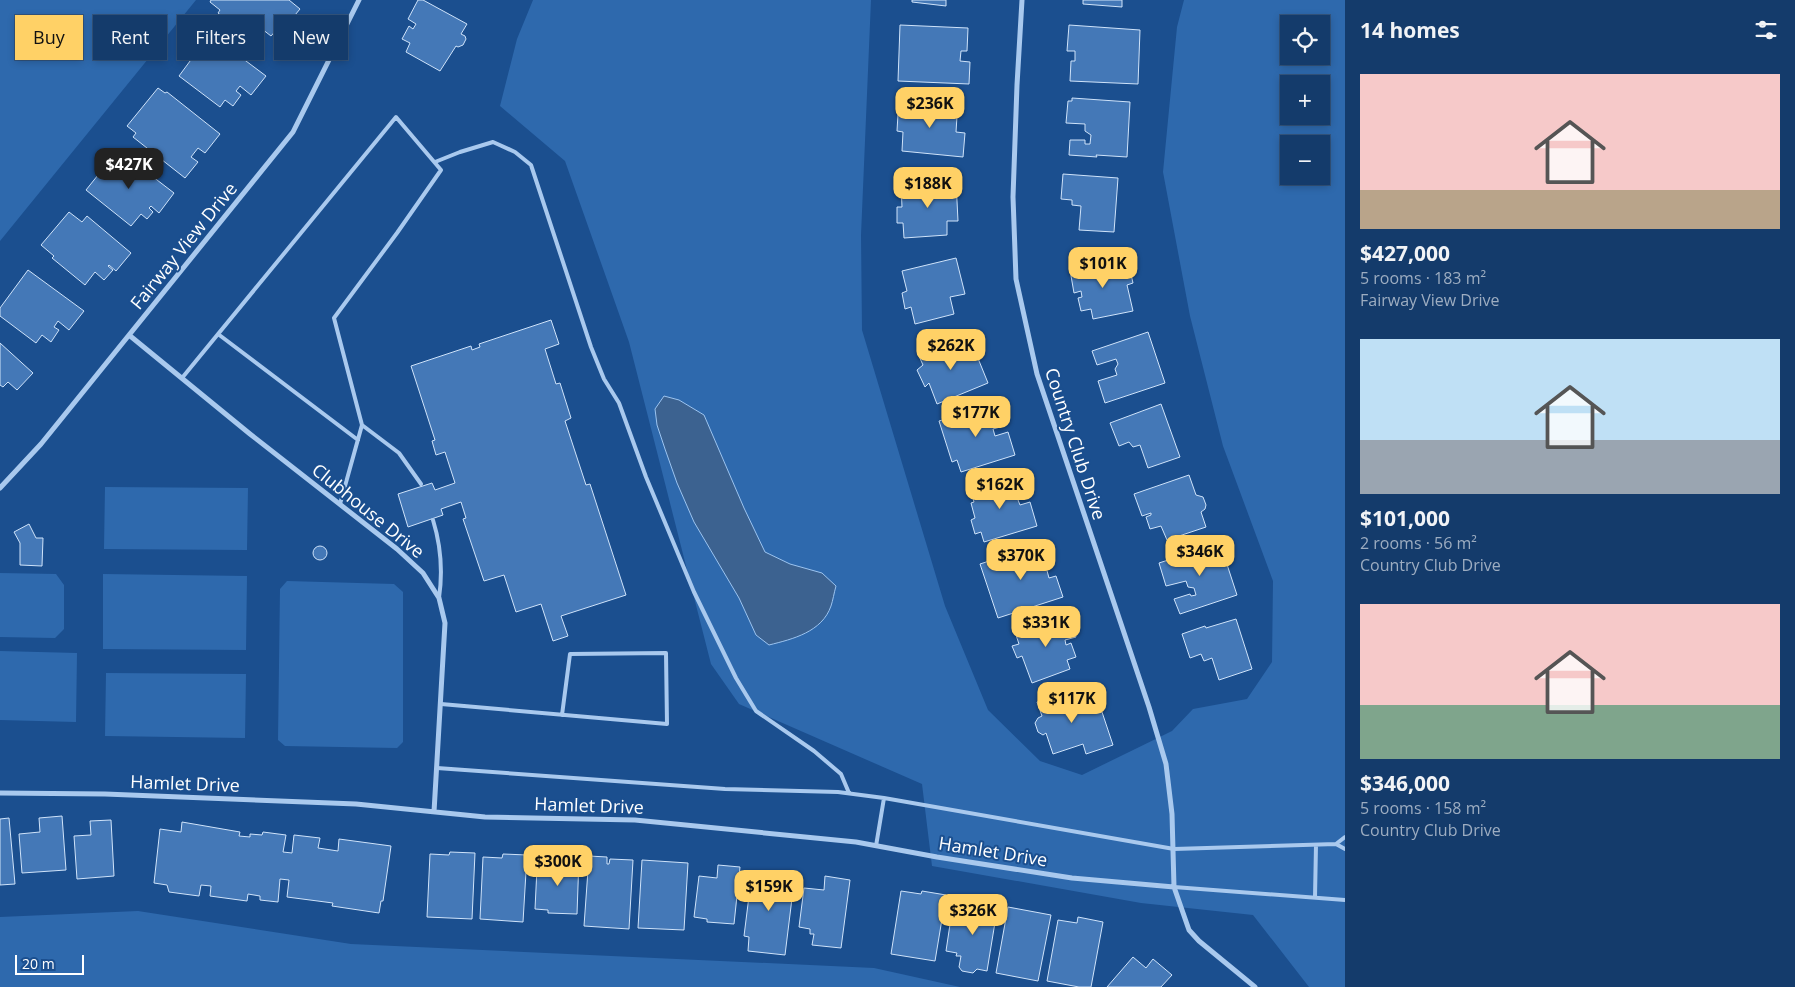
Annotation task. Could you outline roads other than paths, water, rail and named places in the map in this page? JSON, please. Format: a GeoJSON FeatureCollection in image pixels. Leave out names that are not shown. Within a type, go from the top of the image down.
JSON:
{"type":"FeatureCollection","features":[{"type":"Feature","properties":{"kind":"street","name":"Fairway View Drive"},"geometry":{"type":"LineString","coordinates":[[0,488],[42,444],[292,132],[359,0]]}},
{"type":"Feature","properties":{"kind":"street","name":"Country Club Drive"},"geometry":{"type":"LineString","coordinates":[[1022,0],[1012,197],[1016,279],[1037,374],[1149,707],[1166,764],[1172,814],[1174,887],[1189,930],[1199,941],[1255,987]]}},
{"type":"Feature","properties":{"kind":"street","name":"Clubhouse Drive"},"geometry":{"type":"LineString","coordinates":[[129,335],[250,434],[397,549],[423,573],[439,598],[446,624],[434,812]]}},
{"type":"Feature","properties":{"kind":"street","name":"Hamlet Drive"},"geometry":{"type":"LineString","coordinates":[[0,793],[106,794],[356,804],[484,817],[635,820],[798,835],[1072,878],[1174,887]]}},
{"type":"Feature","properties":{"kind":"lane"},"geometry":{"type":"LineString","coordinates":[[182,378],[396,117],[441,170],[334,318],[362,425],[340,504]]}},
{"type":"Feature","properties":{"kind":"lane"},"geometry":{"type":"LineString","coordinates":[[435,162],[492,142],[515,152],[531,165],[591,347],[604,379],[619,403],[646,477],[694,592],[736,678],[756,711],[814,752],[840,774],[849,793]]}},
{"type":"Feature","properties":{"kind":"lane"},"geometry":{"type":"LineString","coordinates":[[218,334],[358,440]]}},
{"type":"Feature","properties":{"kind":"lane"},"geometry":{"type":"LineString","coordinates":[[362,425],[398,453],[421,484]]}},
{"type":"Feature","properties":{"kind":"lane"},"geometry":{"type":"LineString","coordinates":[[433,520],[440,542],[442,579],[439,598]]}},
{"type":"Feature","properties":{"kind":"lane"},"geometry":{"type":"LineString","coordinates":[[441,704],[562,715],[667,724],[666,654],[570,654],[562,715]]}},
{"type":"Feature","properties":{"kind":"lane"},"geometry":{"type":"LineString","coordinates":[[437,768],[725,789],[849,793],[1174,849],[1316,844],[1336,844],[1345,849]]}},
{"type":"Feature","properties":{"kind":"lane"},"geometry":{"type":"LineString","coordinates":[[876,846],[884,798]]}},
{"type":"Feature","properties":{"kind":"lane"},"geometry":{"type":"LineString","coordinates":[[1336,844],[1345,837]]}},
{"type":"Feature","properties":{"kind":"lane"},"geometry":{"type":"LineString","coordinates":[[1315,897],[1316,844]]}},
{"type":"Feature","properties":{"kind":"lane"},"geometry":{"type":"LineString","coordinates":[[1174,887],[1345,900]]}}]}
